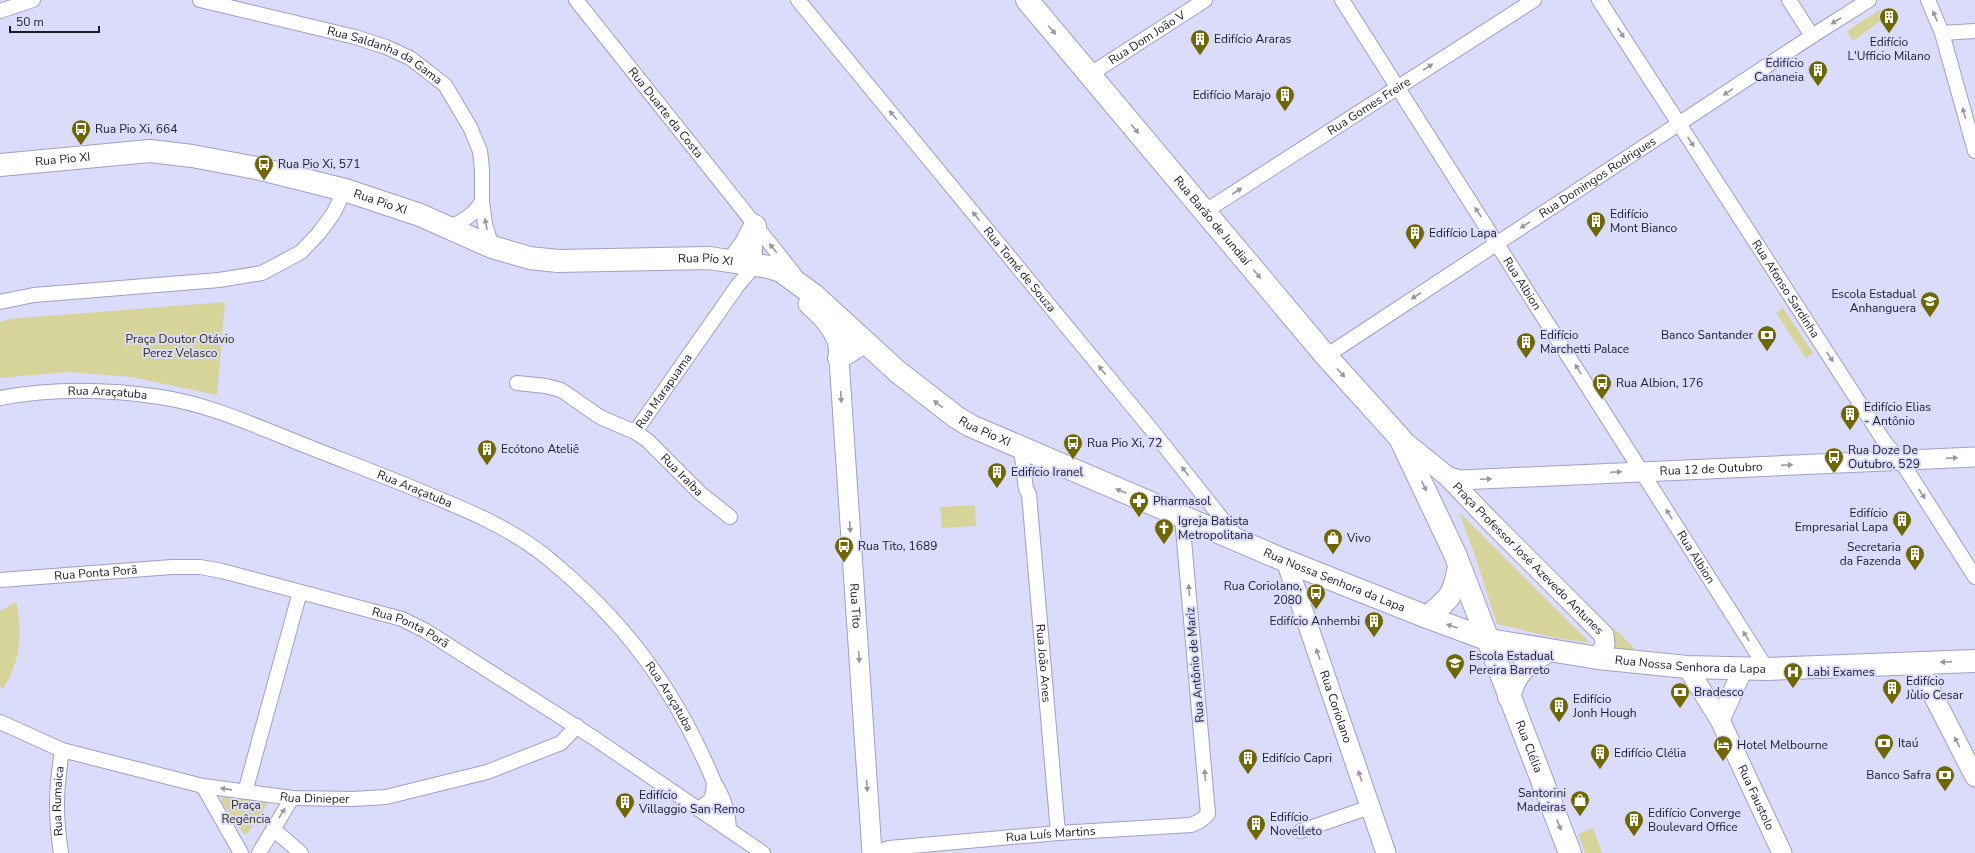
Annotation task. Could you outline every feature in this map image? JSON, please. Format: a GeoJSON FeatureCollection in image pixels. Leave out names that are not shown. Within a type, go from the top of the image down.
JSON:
{"type":"FeatureCollection","features":[{"type":"Feature","properties":{"kind":"main road","name":"Rua Barão de Jundiaí"},"geometry":{"type":"LineString","coordinates":[[1027,0],[1326,356],[1400,438]]}},
{"type":"Feature","properties":{"kind":"main road","name":"Rua Pio XI"},"geometry":{"type":"LineString","coordinates":[[0,164],[150,151],[192,156],[256,168],[345,190],[451,228],[492,247],[530,258],[544,260],[686,257],[734,260],[769,267],[782,271],[807,289],[898,372],[956,417],[992,436],[1026,451],[1182,516]]}},
{"type":"Feature","properties":{"kind":"main road"},"geometry":{"type":"LineString","coordinates":[[734,260],[745,245],[755,226]]}},
{"type":"Feature","properties":{"kind":"main road"},"geometry":{"type":"LineString","coordinates":[[840,358],[864,342]]}},
{"type":"Feature","properties":{"kind":"main road"},"geometry":{"type":"LineString","coordinates":[[1400,438],[1432,503],[1488,640],[1598,658]]}},
{"type":"Feature","properties":{"kind":"main road","name":"Rua Nossa Senhora da Lapa"},"geometry":{"type":"LineString","coordinates":[[1182,516],[1286,561],[1488,640]]}},
{"type":"Feature","properties":{"kind":"main road"},"geometry":{"type":"LineString","coordinates":[[1427,617],[1443,605],[1453,593],[1459,566]]}},
{"type":"Feature","properties":{"kind":"main road","name":"Rua Clélia"},"geometry":{"type":"LineString","coordinates":[[1488,640],[1570,853]]}},
{"type":"Feature","properties":{"kind":"main road"},"geometry":{"type":"LineString","coordinates":[[1509,697],[1513,682],[1520,671],[1548,651]]}},
{"type":"Feature","properties":{"kind":"main road","name":"Rua Nossa Senhora da Lapa"},"geometry":{"type":"LineString","coordinates":[[1598,658],[1687,667],[1743,669],[1975,661]]}},
{"type":"Feature","properties":{"kind":"street"},"geometry":{"type":"LineString","coordinates":[[0,11],[34,0]]}},
{"type":"Feature","properties":{"kind":"street","name":"Rua Saldanha da Gama"},"geometry":{"type":"LineString","coordinates":[[200,0],[355,37],[386,47],[410,58],[445,85],[470,127],[480,151],[483,176],[482,201],[485,224],[492,247]]}},
{"type":"Feature","properties":{"kind":"street","name":"Rua Duarte da Costa"},"geometry":{"type":"LineString","coordinates":[[576,0],[755,226],[807,289]]}},
{"type":"Feature","properties":{"kind":"street","name":"Rua Tomé de Souza"},"geometry":{"type":"LineString","coordinates":[[798,0],[1151,429],[1240,541]]}},
{"type":"Feature","properties":{"kind":"street","name":"Rua Dom João V"},"geometry":{"type":"LineString","coordinates":[[1090,75],[1204,0]]}},
{"type":"Feature","properties":{"kind":"street","name":"Rua Albion"},"geometry":{"type":"LineString","coordinates":[[1342,0],[1498,242],[1767,669]]}},
{"type":"Feature","properties":{"kind":"street","name":"Rua Gomes Freire"},"geometry":{"type":"LineString","coordinates":[[1204,212],[1534,0]]}},
{"type":"Feature","properties":{"kind":"street","name":"Rua Afonso Sardinha"},"geometry":{"type":"LineString","coordinates":[[1599,0],[1886,444],[1901,461],[1975,577]]}},
{"type":"Feature","properties":{"kind":"street"},"geometry":{"type":"LineString","coordinates":[[1788,0],[1812,36]]}},
{"type":"Feature","properties":{"kind":"street","name":"Rua Domingos Rodrigues"},"geometry":{"type":"LineString","coordinates":[[1326,356],[1869,0]]}},
{"type":"Feature","properties":{"kind":"street"},"geometry":{"type":"LineString","coordinates":[[1928,0],[1942,33],[1975,151]]}},
{"type":"Feature","properties":{"kind":"street"},"geometry":{"type":"LineString","coordinates":[[1942,33],[1975,31]]}},
{"type":"Feature","properties":{"kind":"street"},"geometry":{"type":"LineString","coordinates":[[0,302],[34,295],[219,280],[262,273],[301,252],[319,233],[333,214],[345,190]]}},
{"type":"Feature","properties":{"kind":"street"},"geometry":{"type":"LineString","coordinates":[[451,228],[469,217],[478,209],[482,201]]}},
{"type":"Feature","properties":{"kind":"street"},"geometry":{"type":"LineString","coordinates":[[755,226],[755,265]]}},
{"type":"Feature","properties":{"kind":"street","name":"Rua Pio XI"},"geometry":{"type":"LineString","coordinates":[[755,265],[802,299],[826,321],[835,335],[840,358]]}},
{"type":"Feature","properties":{"kind":"street","name":"Rua Marapuama"},"geometry":{"type":"LineString","coordinates":[[517,383],[546,386],[561,390],[600,417],[635,432],[738,285],[755,265]]}},
{"type":"Feature","properties":{"kind":"street","name":"Rua Tito"},"geometry":{"type":"LineString","coordinates":[[840,358],[876,849]]}},
{"type":"Feature","properties":{"kind":"street","name":"Rua Araçatuba"},"geometry":{"type":"LineString","coordinates":[[0,398],[20,394],[62,391],[108,391],[162,397],[232,417],[371,471],[468,510],[519,537],[576,583],[626,632],[661,679],[681,712],[700,749],[714,782],[724,798],[728,813],[729,830]]}},
{"type":"Feature","properties":{"kind":"street","name":"Rua Iraíba"},"geometry":{"type":"LineString","coordinates":[[635,432],[647,440],[700,493],[730,517]]}},
{"type":"Feature","properties":{"kind":"street","name":"Praça Professor José Azevedo Antunes"},"geometry":{"type":"LineString","coordinates":[[1400,438],[1448,476],[1489,520],[1604,635],[1605,644],[1598,658]]}},
{"type":"Feature","properties":{"kind":"street","name":"Rua João Anes"},"geometry":{"type":"LineString","coordinates":[[1026,451],[1032,489],[1029,494],[1058,833]]}},
{"type":"Feature","properties":{"kind":"street","name":"Rua 12 de Outubro"},"geometry":{"type":"LineString","coordinates":[[1448,476],[1460,480],[1975,457]]}},
{"type":"Feature","properties":{"kind":"street","name":"Rua Antônio de Mariz"},"geometry":{"type":"LineString","coordinates":[[1182,516],[1208,814]]}},
{"type":"Feature","properties":{"kind":"street","name":"Rua Coriolano"},"geometry":{"type":"LineString","coordinates":[[1286,561],[1386,853]]}},
{"type":"Feature","properties":{"kind":"street","name":"Rua Ponta Porã"},"geometry":{"type":"LineString","coordinates":[[1,581],[172,567],[200,567],[402,619],[420,628],[576,726],[763,853]]}},
{"type":"Feature","properties":{"kind":"street"},"geometry":{"type":"LineString","coordinates":[[245,792],[300,592]]}},
{"type":"Feature","properties":{"kind":"street"},"geometry":{"type":"LineString","coordinates":[[1917,664],[1975,777]]}},
{"type":"Feature","properties":{"kind":"street","name":"Rua Faustolo"},"geometry":{"type":"LineString","coordinates":[[1687,667],[1720,720],[1782,853]]}},
{"type":"Feature","properties":{"kind":"street"},"geometry":{"type":"LineString","coordinates":[[1720,720],[1743,669]]}},
{"type":"Feature","properties":{"kind":"street","name":"Rua Dinieper"},"geometry":{"type":"LineString","coordinates":[[0,722],[62,750],[202,786],[292,798],[353,799],[386,797],[487,772],[524,759],[560,743],[576,726]]}},
{"type":"Feature","properties":{"kind":"street","name":"Rua Rumaica"},"geometry":{"type":"LineString","coordinates":[[61,853],[56,822],[56,804],[62,750]]}},
{"type":"Feature","properties":{"kind":"street"},"geometry":{"type":"LineString","coordinates":[[698,809],[709,802],[713,796],[714,782]]}},
{"type":"Feature","properties":{"kind":"street"},"geometry":{"type":"LineString","coordinates":[[202,786],[241,853]]}},
{"type":"Feature","properties":{"kind":"street"},"geometry":{"type":"LineString","coordinates":[[259,853],[292,798]]}},
{"type":"Feature","properties":{"kind":"street"},"geometry":{"type":"LineString","coordinates":[[1301,831],[1370,807]]}},
{"type":"Feature","properties":{"kind":"street","name":"Rua Luís Martins"},"geometry":{"type":"LineString","coordinates":[[876,849],[1058,833],[1191,825],[1200,821],[1208,814]]}},
{"type":"Feature","properties":{"kind":"street"},"geometry":{"type":"LineString","coordinates":[[273,828],[301,853]]}},
{"type":"Feature","properties":{"kind":"green space"},"geometry":{"type":"Polygon","coordinates":[[[1881,9],[1885,17],[1853,41],[1847,31],[1881,9]]]}},
{"type":"Feature","properties":{"kind":"green space","name":"Praça Doutor Otávio Perez Velasco"},"geometry":{"type":"Polygon","coordinates":[[[225,302],[217,395],[132,377],[69,372],[0,378],[0,322],[9,319],[225,302]]]}},
{"type":"Feature","properties":{"kind":"green space"},"geometry":{"type":"Polygon","coordinates":[[[1783,308],[1813,353],[1806,358],[1776,313],[1783,308]]]}},
{"type":"Feature","properties":{"kind":"green space"},"geometry":{"type":"Polygon","coordinates":[[[975,505],[976,526],[942,528],[940,507],[975,505]]]}},
{"type":"Feature","properties":{"kind":"green space"},"geometry":{"type":"Polygon","coordinates":[[[1459,512],[1590,643],[1552,637],[1497,624],[1459,512]]]}},
{"type":"Feature","properties":{"kind":"green space"},"geometry":{"type":"Polygon","coordinates":[[[16,602],[20,636],[19,647],[14,667],[3,689],[0,686],[0,611],[16,602]]]}},
{"type":"Feature","properties":{"kind":"green space"},"geometry":{"type":"Polygon","coordinates":[[[1613,627],[1634,648],[1634,653],[1611,652],[1613,627]]]}},
{"type":"Feature","properties":{"kind":"green space","name":"Praça Regência"},"geometry":{"type":"Polygon","coordinates":[[[225,796],[267,802],[266,806],[246,835],[243,833],[221,801],[225,796]]]}},
{"type":"Feature","properties":{"kind":"green space"},"geometry":{"type":"Polygon","coordinates":[[[1593,828],[1602,853],[1585,853],[1578,834],[1593,828]]]}},
{"type":"Feature","properties":{"kind":"place","name":"Edifício L'Ufficio Milano"},"geometry":{"type":"Point","coordinates":[1889,34]}},
{"type":"Feature","properties":{"kind":"place","name":"Edifício Araras"},"geometry":{"type":"Point","coordinates":[1200,56]}},
{"type":"Feature","properties":{"kind":"place","name":"Edifício Cananeia"},"geometry":{"type":"Point","coordinates":[1818,87]}},
{"type":"Feature","properties":{"kind":"place","name":"Edifício Marajo"},"geometry":{"type":"Point","coordinates":[1285,112]}},
{"type":"Feature","properties":{"kind":"place","name":"Rua Pio Xi, 664"},"geometry":{"type":"Point","coordinates":[81,146]}},
{"type":"Feature","properties":{"kind":"place","name":"Rua Pio Xi, 571"},"geometry":{"type":"Point","coordinates":[264,181]}},
{"type":"Feature","properties":{"kind":"place","name":"Edifício Mont Bianco"},"geometry":{"type":"Point","coordinates":[1596,238]}},
{"type":"Feature","properties":{"kind":"place","name":"Edifício Lapa"},"geometry":{"type":"Point","coordinates":[1415,250]}},
{"type":"Feature","properties":{"kind":"place","name":"Escola Estadual Anhanguera"},"geometry":{"type":"Point","coordinates":[1930,318]}},
{"type":"Feature","properties":{"kind":"place","name":"Banco Santander"},"geometry":{"type":"Point","coordinates":[1767,352]}},
{"type":"Feature","properties":{"kind":"place","name":"Edifício Marchetti Palace"},"geometry":{"type":"Point","coordinates":[1526,359]}},
{"type":"Feature","properties":{"kind":"place","name":"Rua Albion, 176"},"geometry":{"type":"Point","coordinates":[1602,400]}},
{"type":"Feature","properties":{"kind":"place","name":"Edifício Elias - Antônio"},"geometry":{"type":"Point","coordinates":[1850,431]}},
{"type":"Feature","properties":{"kind":"place","name":"Rua Pio Xi, 72"},"geometry":{"type":"Point","coordinates":[1073,460]}},
{"type":"Feature","properties":{"kind":"place","name":"Ecótono Ateliê"},"geometry":{"type":"Point","coordinates":[487,466]}},
{"type":"Feature","properties":{"kind":"place","name":"Rua Doze De Outubro, 529"},"geometry":{"type":"Point","coordinates":[1834,474]}},
{"type":"Feature","properties":{"kind":"place","name":"Edifício Iranel"},"geometry":{"type":"Point","coordinates":[997,489]}},
{"type":"Feature","properties":{"kind":"place","name":"Pharmasol"},"geometry":{"type":"Point","coordinates":[1139,518]}},
{"type":"Feature","properties":{"kind":"place","name":"Edifício Empresarial Lapa"},"geometry":{"type":"Point","coordinates":[1902,537]}},
{"type":"Feature","properties":{"kind":"place","name":"Igreja Batista Metropolitana"},"geometry":{"type":"Point","coordinates":[1164,545]}},
{"type":"Feature","properties":{"kind":"place","name":"Vivo"},"geometry":{"type":"Point","coordinates":[1333,555]}},
{"type":"Feature","properties":{"kind":"place","name":"Rua Tito, 1689"},"geometry":{"type":"Point","coordinates":[844,563]}},
{"type":"Feature","properties":{"kind":"place","name":"Secretaria da Fazenda"},"geometry":{"type":"Point","coordinates":[1915,571]}},
{"type":"Feature","properties":{"kind":"place","name":"Rua Coriolano, 2080"},"geometry":{"type":"Point","coordinates":[1316,610]}},
{"type":"Feature","properties":{"kind":"place","name":"Edifício Anhembi"},"geometry":{"type":"Point","coordinates":[1374,638]}},
{"type":"Feature","properties":{"kind":"place","name":"Escola Estadual Pereira Barreto"},"geometry":{"type":"Point","coordinates":[1455,680]}},
{"type":"Feature","properties":{"kind":"place","name":"Labi Exames"},"geometry":{"type":"Point","coordinates":[1793,689]}},
{"type":"Feature","properties":{"kind":"place","name":"Edifício Jùlio Cesar"},"geometry":{"type":"Point","coordinates":[1892,705]}},
{"type":"Feature","properties":{"kind":"place","name":"Bradesco"},"geometry":{"type":"Point","coordinates":[1680,709]}},
{"type":"Feature","properties":{"kind":"place","name":"Edifício Jonh Hough"},"geometry":{"type":"Point","coordinates":[1559,723]}},
{"type":"Feature","properties":{"kind":"place","name":"Itaú"},"geometry":{"type":"Point","coordinates":[1884,760]}},
{"type":"Feature","properties":{"kind":"place","name":"Hotel Melbourne"},"geometry":{"type":"Point","coordinates":[1723,762]}},
{"type":"Feature","properties":{"kind":"place","name":"Edifício Clélia"},"geometry":{"type":"Point","coordinates":[1600,770]}},
{"type":"Feature","properties":{"kind":"place","name":"Edifício Capri"},"geometry":{"type":"Point","coordinates":[1248,775]}},
{"type":"Feature","properties":{"kind":"place","name":"Banco Safra"},"geometry":{"type":"Point","coordinates":[1945,792]}},
{"type":"Feature","properties":{"kind":"place","name":"Santorini Madeiras"},"geometry":{"type":"Point","coordinates":[1580,817]}},
{"type":"Feature","properties":{"kind":"place","name":"Edifício Villaggio San Remo"},"geometry":{"type":"Point","coordinates":[625,819]}},
{"type":"Feature","properties":{"kind":"place","name":"Edifício Converge Boulevard Office"},"geometry":{"type":"Point","coordinates":[1634,837]}},
{"type":"Feature","properties":{"kind":"place","name":"Edifício Novelleto"},"geometry":{"type":"Point","coordinates":[1256,841]}}]}
